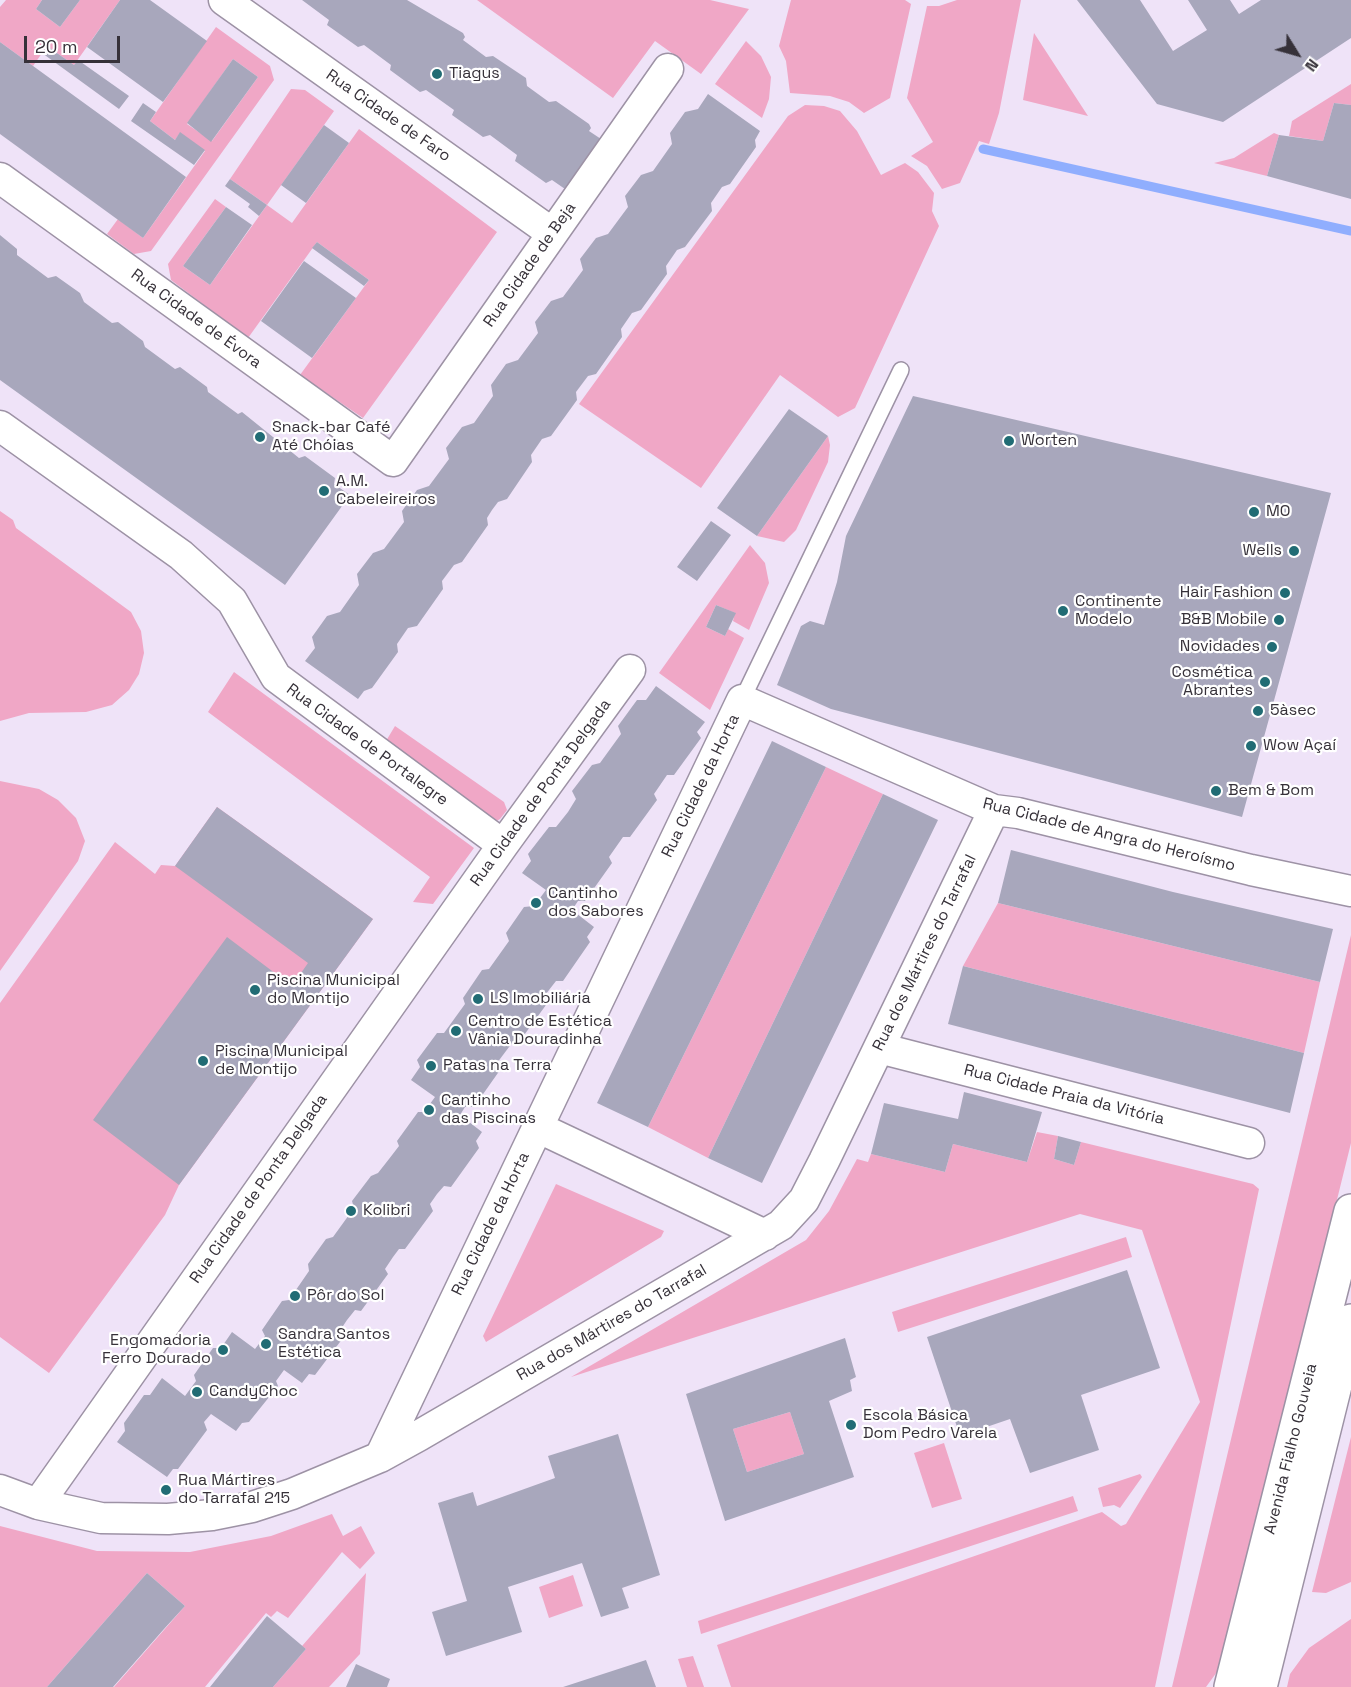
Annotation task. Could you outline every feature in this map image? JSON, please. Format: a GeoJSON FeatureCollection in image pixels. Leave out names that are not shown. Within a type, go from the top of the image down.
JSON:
{"type":"FeatureCollection","features":[{"type":"Feature","properties":{"kind":"main road","name":"Avenida Fialho Gouveia"},"geometry":{"type":"LineString","coordinates":[[1231,1687],[1351,1211]]}},
{"type":"Feature","properties":{"kind":"main road","name":"Avenida Fialho Gouveia"},"geometry":{"type":"LineString","coordinates":[[1260,1687],[1351,1321]]}},
{"type":"Feature","properties":{"kind":"street","name":"Rua Cidade de Faro"},"geometry":{"type":"LineString","coordinates":[[224,0],[552,233]]}},
{"type":"Feature","properties":{"kind":"street","name":"Rua Cidade de Beja"},"geometry":{"type":"LineString","coordinates":[[393,461],[668,69]]}},
{"type":"Feature","properties":{"kind":"street","name":"Rua Cidade de Évora"},"geometry":{"type":"LineString","coordinates":[[0,178],[393,461]]}},
{"type":"Feature","properties":{"kind":"street","name":"Rua Cidade de Portalegre"},"geometry":{"type":"LineString","coordinates":[[0,426],[181,555],[212,582],[232,601],[276,677],[503,844]]}},
{"type":"Feature","properties":{"kind":"street","name":"Rua Cidade de Ponta Delgada"},"geometry":{"type":"LineString","coordinates":[[38,1504],[503,844],[630,670]]}},
{"type":"Feature","properties":{"kind":"street","name":"Rua Cidade de Angra do Heroísmo"},"geometry":{"type":"LineString","coordinates":[[742,700],[994,810],[1018,813],[1251,870],[1351,891]]}},
{"type":"Feature","properties":{"kind":"street","name":"Rua Cidade da Horta"},"geometry":{"type":"LineString","coordinates":[[380,1457],[742,700]]}},
{"type":"Feature","properties":{"kind":"street","name":"Rua dos Mártires do Tarrafal"},"geometry":{"type":"LineString","coordinates":[[0,1490],[38,1504],[101,1518],[168,1519],[212,1515],[252,1507],[292,1494],[380,1457],[781,1226],[804,1200],[994,810]]}},
{"type":"Feature","properties":{"kind":"street","name":"Rua Cidade Praia da Vitória"},"geometry":{"type":"LineString","coordinates":[[879,1048],[1249,1143]]}},
{"type":"Feature","properties":{"kind":"street"},"geometry":{"type":"LineString","coordinates":[[537,1126],[765,1235]]}},
{"type":"Feature","properties":{"kind":"lane"},"geometry":{"type":"LineString","coordinates":[[742,700],[901,370]]}},
{"type":"Feature","properties":{"kind":"shaded area"},"geometry":{"type":"Polygon","coordinates":[[[6,0],[42,0],[36,9],[60,27],[80,0],[120,0],[74,65],[47,46],[33,66],[0,42],[0,7],[6,0]]]}},
{"type":"Feature","properties":{"kind":"shaded area"},"geometry":{"type":"Polygon","coordinates":[[[477,0],[710,0],[749,9],[701,74],[655,41],[613,98],[477,0]]]}},
{"type":"Feature","properties":{"kind":"shaded area"},"geometry":{"type":"Polygon","coordinates":[[[791,0],[905,0],[911,4],[890,98],[864,113],[849,102],[830,96],[790,93],[786,61],[779,46],[791,0]]]}},
{"type":"Feature","properties":{"kind":"shaded area"},"geometry":{"type":"Polygon","coordinates":[[[957,0],[1021,0],[999,113],[989,144],[979,141],[960,183],[942,189],[927,166],[911,156],[933,142],[907,98],[927,6],[939,6],[957,0]]]}},
{"type":"Feature","properties":{"kind":"shaded area"},"geometry":{"type":"Polygon","coordinates":[[[216,27],[270,66],[274,80],[151,251],[134,254],[107,234],[118,219],[143,238],[205,151],[180,133],[175,140],[150,121],[216,27]],[[233,59],[187,124],[212,141],[258,77],[233,59]]]}},
{"type":"Feature","properties":{"kind":"shaded area"},"geometry":{"type":"Polygon","coordinates":[[[1034,33],[1088,116],[1023,100],[1034,33]]]}},
{"type":"Feature","properties":{"kind":"shaded area"},"geometry":{"type":"Polygon","coordinates":[[[746,41],[761,56],[771,77],[769,99],[762,118],[715,84],[746,41]]]}},
{"type":"Feature","properties":{"kind":"shaded area"},"geometry":{"type":"Polygon","coordinates":[[[1351,84],[1351,105],[1334,103],[1323,141],[1289,136],[1292,121],[1351,84]]]}},
{"type":"Feature","properties":{"kind":"shaded area"},"geometry":{"type":"Polygon","coordinates":[[[291,89],[305,90],[334,111],[267,205],[230,179],[291,89]]]}},
{"type":"Feature","properties":{"kind":"shaded area"},"geometry":{"type":"Polygon","coordinates":[[[805,105],[824,106],[840,111],[857,131],[881,175],[905,163],[918,172],[934,193],[932,211],[939,226],[855,408],[838,417],[780,375],[701,488],[579,404],[788,116],[805,105]]]}},
{"type":"Feature","properties":{"kind":"shaded area"},"geometry":{"type":"Polygon","coordinates":[[[359,129],[497,232],[363,418],[300,375],[369,280],[317,242],[248,338],[171,280],[168,264],[215,199],[226,207],[183,266],[210,285],[267,205],[292,223],[359,129]]]}},
{"type":"Feature","properties":{"kind":"shaded area"},"geometry":{"type":"Polygon","coordinates":[[[1274,133],[1279,135],[1267,176],[1214,163],[1234,158],[1274,133]]]}},
{"type":"Feature","properties":{"kind":"shaded area"},"geometry":{"type":"Polygon","coordinates":[[[828,436],[830,445],[828,462],[796,530],[784,542],[757,536],[828,436]]]}},
{"type":"Feature","properties":{"kind":"shaded area"},"geometry":{"type":"Polygon","coordinates":[[[0,511],[13,520],[16,528],[131,612],[141,631],[144,653],[139,674],[129,690],[112,705],[86,712],[29,713],[0,721],[0,511]]]}},
{"type":"Feature","properties":{"kind":"shaded area"},"geometry":{"type":"Polygon","coordinates":[[[750,545],[765,563],[769,583],[749,630],[733,621],[735,613],[716,605],[706,627],[725,636],[728,629],[744,638],[710,710],[659,673],[750,545]]]}},
{"type":"Feature","properties":{"kind":"shaded area"},"geometry":{"type":"Polygon","coordinates":[[[234,672],[474,848],[433,904],[413,902],[430,877],[208,712],[234,672]]]}},
{"type":"Feature","properties":{"kind":"shaded area"},"geometry":{"type":"Polygon","coordinates":[[[395,726],[504,802],[507,810],[500,819],[495,822],[386,741],[395,726]]]}},
{"type":"Feature","properties":{"kind":"shaded area"},"geometry":{"type":"Polygon","coordinates":[[[826,767],[883,794],[708,1158],[648,1127],[826,767]]]}},
{"type":"Feature","properties":{"kind":"shaded area"},"geometry":{"type":"Polygon","coordinates":[[[0,781],[39,789],[58,800],[76,818],[85,841],[78,861],[0,971],[0,781]]]}},
{"type":"Feature","properties":{"kind":"shaded area"},"geometry":{"type":"Polygon","coordinates":[[[217,807],[373,919],[179,1185],[165,1215],[49,1373],[0,1337],[0,1003],[115,842],[155,874],[161,865],[175,866],[217,807]]]}},
{"type":"Feature","properties":{"kind":"shaded area"},"geometry":{"type":"Polygon","coordinates":[[[998,903],[1320,982],[1304,1053],[963,966],[998,903]]]}},
{"type":"Feature","properties":{"kind":"shaded area"},"geometry":{"type":"Polygon","coordinates":[[[1351,935],[1351,1143],[1222,1665],[1206,1687],[1172,1687],[1351,935]]]}},
{"type":"Feature","properties":{"kind":"shaded area"},"geometry":{"type":"Polygon","coordinates":[[[1037,1132],[1058,1136],[1054,1159],[1074,1165],[1081,1142],[1253,1184],[1259,1189],[1155,1687],[731,1687],[717,1645],[1102,1512],[1121,1526],[1126,1524],[1200,1402],[1142,1230],[1080,1214],[571,1377],[806,1240],[829,1211],[857,1159],[868,1162],[871,1154],[945,1172],[953,1144],[1027,1162],[1037,1132]]]}},
{"type":"Feature","properties":{"kind":"shaded area"},"geometry":{"type":"Polygon","coordinates":[[[556,1184],[664,1231],[661,1237],[486,1342],[483,1336],[556,1184]]]}},
{"type":"Feature","properties":{"kind":"shaded area"},"geometry":{"type":"Polygon","coordinates":[[[1126,1237],[1132,1257],[898,1332],[892,1312],[1126,1237]]]}},
{"type":"Feature","properties":{"kind":"shaded area"},"geometry":{"type":"Polygon","coordinates":[[[790,1412],[804,1454],[747,1472],[733,1429],[790,1412]]]}},
{"type":"Feature","properties":{"kind":"shaded area"},"geometry":{"type":"Polygon","coordinates":[[[1351,1437],[1351,1582],[1326,1593],[1312,1592],[1351,1437]]]}},
{"type":"Feature","properties":{"kind":"shaded area"},"geometry":{"type":"Polygon","coordinates":[[[944,1443],[962,1499],[932,1508],[914,1453],[944,1443]]]}},
{"type":"Feature","properties":{"kind":"shaded area"},"geometry":{"type":"Polygon","coordinates":[[[1140,1474],[1142,1477],[1120,1508],[1114,1505],[1103,1507],[1098,1488],[1140,1474]]]}},
{"type":"Feature","properties":{"kind":"shaded area"},"geometry":{"type":"Polygon","coordinates":[[[1073,1496],[1078,1511],[701,1634],[698,1621],[1073,1496]]]}},
{"type":"Feature","properties":{"kind":"shaded area"},"geometry":{"type":"Polygon","coordinates":[[[332,1514],[343,1536],[361,1526],[375,1553],[360,1569],[342,1552],[288,1618],[277,1611],[271,1617],[266,1613],[205,1687],[114,1687],[185,1606],[147,1573],[47,1687],[0,1687],[0,1526],[97,1551],[190,1552],[271,1536],[332,1514]]]}},
{"type":"Feature","properties":{"kind":"shaded area"},"geometry":{"type":"Polygon","coordinates":[[[366,1573],[360,1654],[329,1687],[273,1687],[306,1649],[302,1646],[366,1573]]]}},
{"type":"Feature","properties":{"kind":"shaded area"},"geometry":{"type":"Polygon","coordinates":[[[573,1575],[583,1606],[549,1618],[539,1587],[573,1575]]]}},
{"type":"Feature","properties":{"kind":"shaded area"},"geometry":{"type":"Polygon","coordinates":[[[1351,1619],[1351,1687],[1287,1687],[1290,1674],[1309,1648],[1351,1619]]]}},
{"type":"Feature","properties":{"kind":"shaded area"},"geometry":{"type":"Polygon","coordinates":[[[693,1656],[704,1687],[687,1687],[678,1659],[693,1656]]]}},
{"type":"Feature","properties":{"kind":"building"},"geometry":{"type":"Polygon","coordinates":[[[42,0],[80,0],[60,27],[36,9],[42,0]]]}},
{"type":"Feature","properties":{"kind":"building"},"geometry":{"type":"Polygon","coordinates":[[[120,0],[150,0],[207,41],[163,102],[87,47],[120,0]]]}},
{"type":"Feature","properties":{"kind":"building"},"geometry":{"type":"Polygon","coordinates":[[[302,0],[407,0],[463,33],[465,37],[463,40],[486,57],[493,56],[526,78],[527,86],[549,102],[556,101],[589,124],[591,128],[589,131],[601,139],[565,189],[552,180],[546,183],[515,161],[517,155],[490,135],[483,137],[452,115],[454,110],[426,90],[420,92],[390,70],[391,65],[364,45],[358,47],[327,25],[329,20],[302,0]]]}},
{"type":"Feature","properties":{"kind":"building"},"geometry":{"type":"Polygon","coordinates":[[[1077,0],[1140,0],[1173,51],[1207,30],[1188,0],[1230,0],[1239,14],[1261,0],[1351,0],[1351,38],[1223,122],[1157,104],[1077,0]]]}},
{"type":"Feature","properties":{"kind":"building"},"geometry":{"type":"Polygon","coordinates":[[[0,42],[186,177],[143,238],[0,134],[0,42]]]}},
{"type":"Feature","properties":{"kind":"building"},"geometry":{"type":"Polygon","coordinates":[[[47,46],[74,65],[78,60],[129,96],[119,109],[42,53],[47,46]]]}},
{"type":"Feature","properties":{"kind":"building"},"geometry":{"type":"Polygon","coordinates":[[[233,59],[258,77],[211,142],[187,123],[233,59]]]}},
{"type":"Feature","properties":{"kind":"building"},"geometry":{"type":"Polygon","coordinates":[[[708,94],[760,131],[755,140],[756,147],[730,184],[722,187],[711,203],[712,211],[685,247],[677,250],[666,266],[667,274],[641,310],[632,313],[621,329],[622,337],[596,374],[588,376],[576,392],[577,400],[551,436],[542,439],[531,455],[532,462],[507,499],[498,502],[492,510],[487,518],[488,525],[462,562],[454,565],[442,581],[443,589],[417,626],[408,628],[397,644],[398,652],[372,688],[364,691],[358,699],[305,661],[315,648],[312,637],[327,616],[340,612],[359,585],[357,574],[373,553],[384,549],[404,522],[402,511],[417,490],[429,486],[449,459],[446,448],[462,427],[474,423],[493,396],[491,385],[506,364],[518,360],[538,333],[535,322],[551,301],[563,297],[583,270],[580,259],[596,238],[608,234],[628,207],[625,196],[641,175],[653,171],[672,144],[670,133],[685,112],[698,109],[708,94]]]}},
{"type":"Feature","properties":{"kind":"building"},"geometry":{"type":"Polygon","coordinates":[[[143,103],[156,112],[150,121],[175,140],[180,132],[205,150],[194,165],[131,121],[143,103]]]}},
{"type":"Feature","properties":{"kind":"building"},"geometry":{"type":"Polygon","coordinates":[[[1334,103],[1351,105],[1351,199],[1267,176],[1279,135],[1323,141],[1334,103]]]}},
{"type":"Feature","properties":{"kind":"building"},"geometry":{"type":"Polygon","coordinates":[[[324,125],[349,143],[306,203],[281,185],[324,125]]]}},
{"type":"Feature","properties":{"kind":"building"},"geometry":{"type":"Polygon","coordinates":[[[230,179],[267,205],[259,216],[248,207],[250,204],[225,186],[230,179]]]}},
{"type":"Feature","properties":{"kind":"building"},"geometry":{"type":"Polygon","coordinates":[[[226,207],[252,225],[210,285],[183,266],[226,207]]]}},
{"type":"Feature","properties":{"kind":"building"},"geometry":{"type":"Polygon","coordinates":[[[0,235],[17,249],[17,255],[48,278],[56,276],[80,293],[84,302],[112,323],[118,322],[143,341],[145,347],[175,369],[180,367],[207,387],[208,392],[238,414],[242,412],[299,458],[305,456],[335,478],[334,484],[350,495],[285,585],[0,380],[0,235]]]}},
{"type":"Feature","properties":{"kind":"building"},"geometry":{"type":"Polygon","coordinates":[[[317,242],[369,280],[364,286],[312,248],[317,242]]]}},
{"type":"Feature","properties":{"kind":"building"},"geometry":{"type":"Polygon","coordinates":[[[304,261],[356,298],[312,358],[261,321],[304,261]]]}},
{"type":"Feature","properties":{"kind":"building","name":"Continente Modelo"},"geometry":{"type":"Polygon","coordinates":[[[913,396],[1331,493],[1242,817],[831,709],[777,685],[801,626],[810,621],[824,625],[837,582],[846,536],[913,396]]]}},
{"type":"Feature","properties":{"kind":"building"},"geometry":{"type":"Polygon","coordinates":[[[789,409],[828,436],[757,536],[717,508],[789,409]]]}},
{"type":"Feature","properties":{"kind":"building"},"geometry":{"type":"Polygon","coordinates":[[[711,521],[731,535],[697,581],[677,567],[711,521]]]}},
{"type":"Feature","properties":{"kind":"building"},"geometry":{"type":"Polygon","coordinates":[[[716,605],[736,613],[725,636],[706,627],[716,605]]]}},
{"type":"Feature","properties":{"kind":"building"},"geometry":{"type":"Polygon","coordinates":[[[656,686],[705,722],[697,732],[701,738],[674,775],[667,775],[654,794],[657,800],[630,837],[623,837],[609,857],[612,863],[585,901],[578,901],[572,910],[594,927],[587,937],[590,942],[563,981],[556,981],[542,999],[546,1005],[519,1042],[512,1043],[497,1063],[500,1070],[474,1107],[465,1107],[460,1115],[482,1132],[476,1141],[479,1148],[451,1187],[444,1186],[437,1194],[430,1204],[433,1211],[405,1249],[399,1249],[393,1257],[385,1269],[388,1274],[361,1311],[355,1310],[347,1320],[339,1332],[343,1338],[315,1375],[309,1374],[302,1383],[284,1370],[276,1381],[278,1386],[249,1422],[242,1423],[236,1431],[211,1414],[204,1422],[207,1430],[178,1469],[173,1469],[167,1477],[117,1442],[125,1431],[124,1423],[144,1395],[150,1395],[162,1378],[185,1396],[196,1381],[194,1375],[213,1348],[221,1348],[232,1332],[255,1349],[265,1336],[262,1330],[282,1301],[289,1300],[309,1271],[308,1264],[326,1239],[333,1237],[354,1208],[352,1201],[399,1146],[397,1141],[418,1112],[424,1112],[435,1097],[411,1080],[420,1067],[417,1060],[437,1033],[444,1033],[465,1004],[463,998],[482,970],[489,969],[509,941],[506,933],[524,907],[534,906],[546,890],[522,873],[531,861],[528,854],[549,827],[556,827],[568,812],[576,799],[572,791],[592,765],[600,763],[621,734],[618,726],[637,700],[646,700],[656,686]]]}},
{"type":"Feature","properties":{"kind":"building"},"geometry":{"type":"Polygon","coordinates":[[[772,741],[826,767],[648,1127],[597,1103],[772,741]]]}},
{"type":"Feature","properties":{"kind":"building"},"geometry":{"type":"Polygon","coordinates":[[[883,794],[938,820],[762,1183],[708,1158],[883,794]]]}},
{"type":"Feature","properties":{"kind":"building","name":"Piscina Municipal do Montijo"},"geometry":{"type":"Polygon","coordinates":[[[217,807],[373,919],[179,1185],[93,1120],[227,937],[292,986],[308,963],[175,866],[217,807]]]}},
{"type":"Feature","properties":{"kind":"building"},"geometry":{"type":"Polygon","coordinates":[[[1011,850],[1173,892],[1333,929],[1320,982],[998,903],[1011,850]]]}},
{"type":"Feature","properties":{"kind":"building"},"geometry":{"type":"Polygon","coordinates":[[[963,966],[1304,1053],[1290,1113],[948,1024],[963,966]]]}},
{"type":"Feature","properties":{"kind":"building"},"geometry":{"type":"Polygon","coordinates":[[[964,1092],[1042,1112],[1027,1162],[953,1144],[945,1172],[871,1154],[884,1103],[958,1119],[964,1092]]]}},
{"type":"Feature","properties":{"kind":"building"},"geometry":{"type":"Polygon","coordinates":[[[1058,1136],[1081,1142],[1074,1165],[1054,1159],[1058,1136]]]}},
{"type":"Feature","properties":{"kind":"building"},"geometry":{"type":"Polygon","coordinates":[[[1127,1270],[1160,1368],[1081,1395],[1099,1450],[1030,1473],[1010,1419],[960,1436],[927,1337],[1127,1270]]]}},
{"type":"Feature","properties":{"kind":"building"},"geometry":{"type":"Polygon","coordinates":[[[845,1338],[856,1377],[850,1380],[852,1391],[829,1401],[854,1477],[725,1521],[686,1394],[845,1338]],[[790,1412],[733,1429],[747,1472],[804,1454],[790,1412]]]}},
{"type":"Feature","properties":{"kind":"building"},"geometry":{"type":"Polygon","coordinates":[[[618,1434],[660,1575],[622,1588],[629,1608],[601,1617],[582,1563],[508,1587],[522,1632],[446,1656],[432,1612],[467,1601],[438,1503],[473,1492],[477,1506],[555,1478],[548,1456],[618,1434]]]}},
{"type":"Feature","properties":{"kind":"building"},"geometry":{"type":"Polygon","coordinates":[[[147,1573],[185,1606],[113,1687],[47,1687],[147,1573]]]}},
{"type":"Feature","properties":{"kind":"building"},"geometry":{"type":"Polygon","coordinates":[[[267,1616],[306,1649],[273,1687],[210,1687],[267,1616]]]}},
{"type":"Feature","properties":{"kind":"building"},"geometry":{"type":"Polygon","coordinates":[[[646,1660],[656,1687],[563,1687],[646,1660]]]}},
{"type":"Feature","properties":{"kind":"building"},"geometry":{"type":"Polygon","coordinates":[[[356,1664],[390,1679],[387,1687],[346,1687],[356,1664]]]}},
{"type":"Feature","properties":{"kind":"waterway"},"geometry":{"type":"LineString","coordinates":[[983,149],[1351,231]]}},
{"type":"Feature","properties":{"kind":"place","name":"Tiagus"},"geometry":{"type":"Point","coordinates":[437,74]}},
{"type":"Feature","properties":{"kind":"place","name":"Snack-bar Café Até Chóias"},"geometry":{"type":"Point","coordinates":[260,437]}},
{"type":"Feature","properties":{"kind":"place","name":"Worten"},"geometry":{"type":"Point","coordinates":[1009,441]}},
{"type":"Feature","properties":{"kind":"place","name":"A.M. Cabeleireiros"},"geometry":{"type":"Point","coordinates":[324,491]}},
{"type":"Feature","properties":{"kind":"place","name":"MO"},"geometry":{"type":"Point","coordinates":[1254,512]}},
{"type":"Feature","properties":{"kind":"place","name":"Wells"},"geometry":{"type":"Point","coordinates":[1294,551]}},
{"type":"Feature","properties":{"kind":"place","name":"Hair Fashion"},"geometry":{"type":"Point","coordinates":[1285,593]}},
{"type":"Feature","properties":{"kind":"place","name":"Continente Modelo"},"geometry":{"type":"Point","coordinates":[1063,611]}},
{"type":"Feature","properties":{"kind":"place","name":"B&B Mobile"},"geometry":{"type":"Point","coordinates":[1279,620]}},
{"type":"Feature","properties":{"kind":"place","name":"Novidades"},"geometry":{"type":"Point","coordinates":[1272,647]}},
{"type":"Feature","properties":{"kind":"place","name":"Cosmética Abrantes"},"geometry":{"type":"Point","coordinates":[1265,682]}},
{"type":"Feature","properties":{"kind":"place","name":"5àsec"},"geometry":{"type":"Point","coordinates":[1258,711]}},
{"type":"Feature","properties":{"kind":"place","name":"Wow Açaí"},"geometry":{"type":"Point","coordinates":[1251,746]}},
{"type":"Feature","properties":{"kind":"place","name":"Bem & Bom"},"geometry":{"type":"Point","coordinates":[1216,791]}},
{"type":"Feature","properties":{"kind":"place","name":"Cantinho dos Sabores"},"geometry":{"type":"Point","coordinates":[536,903]}},
{"type":"Feature","properties":{"kind":"place","name":"Piscina Municipal do Montijo"},"geometry":{"type":"Point","coordinates":[255,990]}},
{"type":"Feature","properties":{"kind":"place","name":"LS Imobiliária"},"geometry":{"type":"Point","coordinates":[478,999]}},
{"type":"Feature","properties":{"kind":"place","name":"Centro de Estética Vânia Douradinha"},"geometry":{"type":"Point","coordinates":[456,1031]}},
{"type":"Feature","properties":{"kind":"place","name":"Piscina Municipal de Montijo"},"geometry":{"type":"Point","coordinates":[203,1061]}},
{"type":"Feature","properties":{"kind":"place","name":"Patas na Terra"},"geometry":{"type":"Point","coordinates":[431,1066]}},
{"type":"Feature","properties":{"kind":"place","name":"Cantinho das Piscinas"},"geometry":{"type":"Point","coordinates":[429,1110]}},
{"type":"Feature","properties":{"kind":"place","name":"Kolibri"},"geometry":{"type":"Point","coordinates":[351,1211]}},
{"type":"Feature","properties":{"kind":"place","name":"Pôr do Sol"},"geometry":{"type":"Point","coordinates":[295,1296]}},
{"type":"Feature","properties":{"kind":"place","name":"Sandra Santos Estética"},"geometry":{"type":"Point","coordinates":[266,1344]}},
{"type":"Feature","properties":{"kind":"place","name":"Engomadoria Ferro Dourado"},"geometry":{"type":"Point","coordinates":[223,1350]}},
{"type":"Feature","properties":{"kind":"place","name":"CandyChoc"},"geometry":{"type":"Point","coordinates":[197,1392]}},
{"type":"Feature","properties":{"kind":"place","name":"Escola Básica Dom Pedro Varela"},"geometry":{"type":"Point","coordinates":[851,1425]}},
{"type":"Feature","properties":{"kind":"place","name":"Rua Mártires do Tarrafal 215"},"geometry":{"type":"Point","coordinates":[166,1490]}}]}
